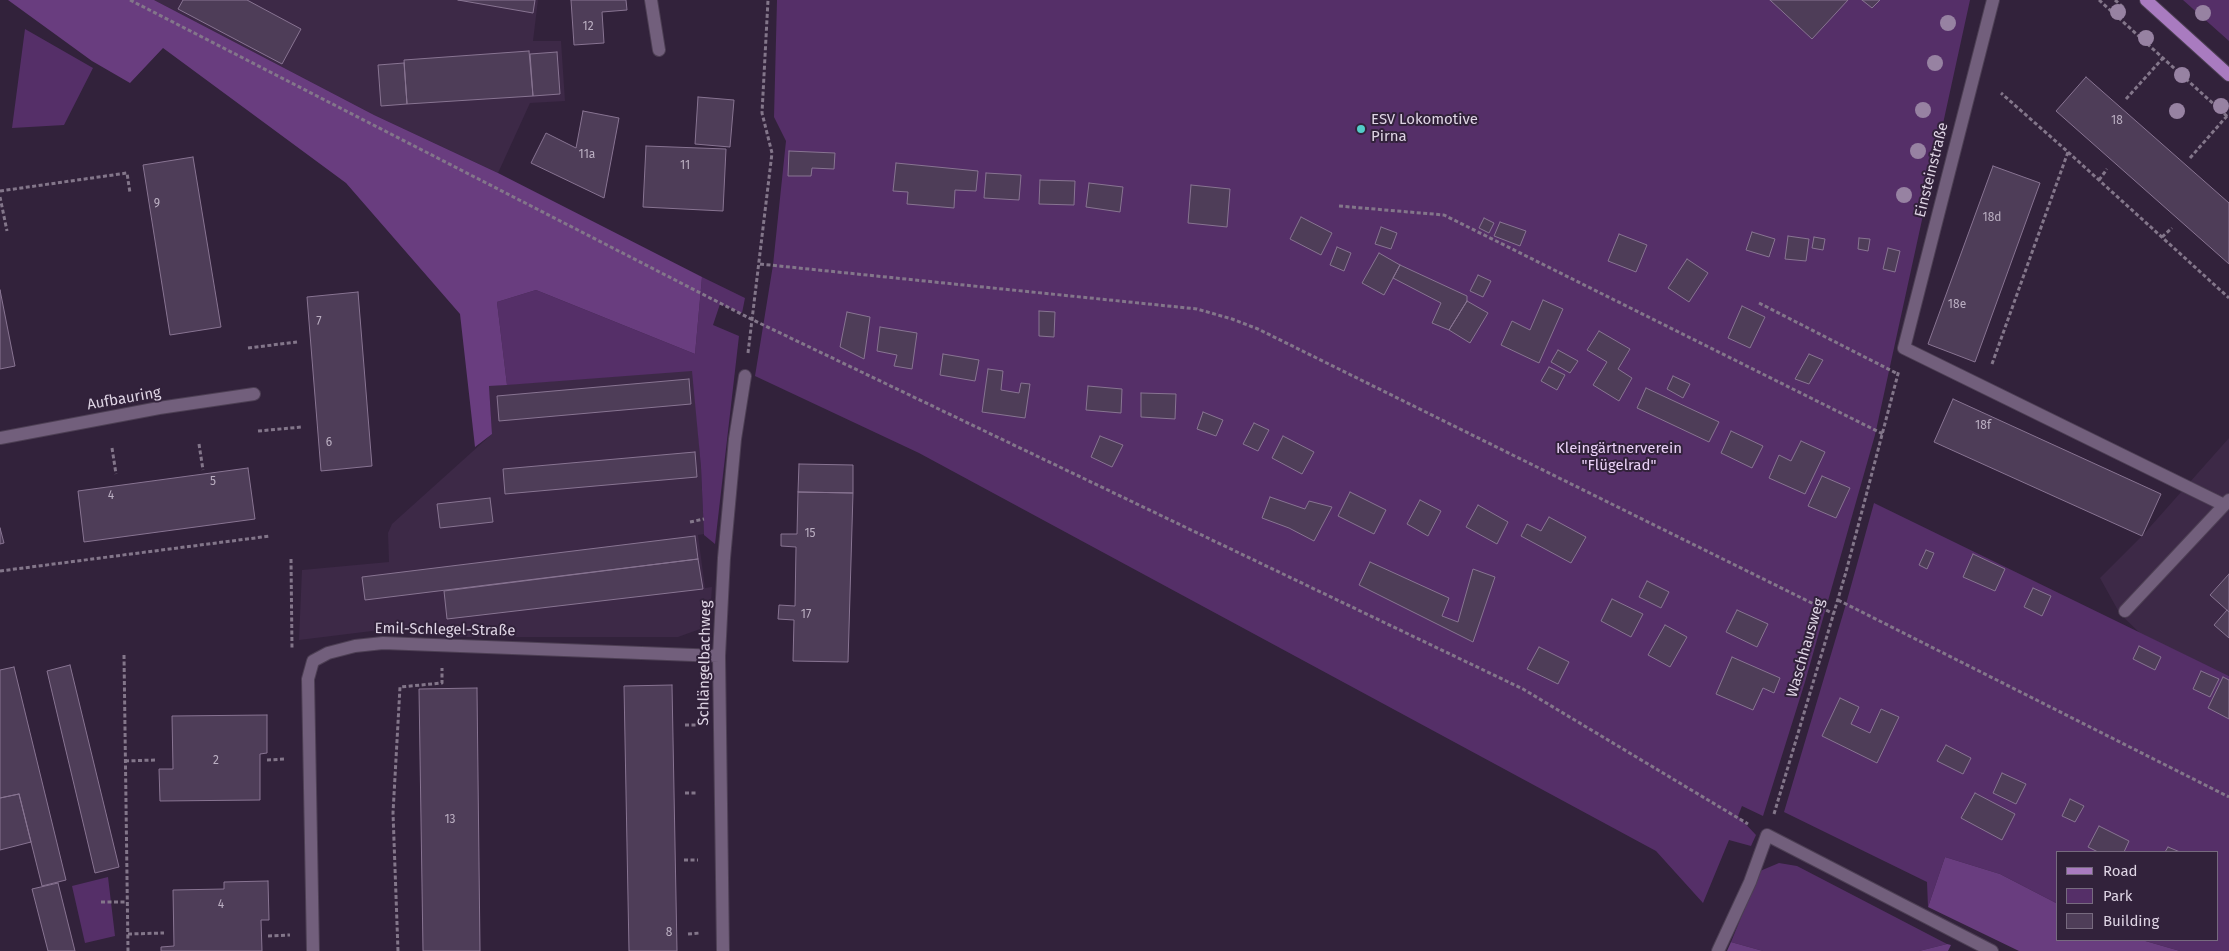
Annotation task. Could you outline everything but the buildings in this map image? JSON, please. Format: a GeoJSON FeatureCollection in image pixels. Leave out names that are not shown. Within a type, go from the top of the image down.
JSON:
{"type":"FeatureCollection","features":[{"type":"Feature","properties":{"kind":"main road"},"geometry":{"type":"LineString","coordinates":[[2146,0],[2229,75]]}},
{"type":"Feature","properties":{"kind":"street"},"geometry":{"type":"LineString","coordinates":[[652,0],[659,50]]}},
{"type":"Feature","properties":{"kind":"street","name":"Einsteinstraße"},"geometry":{"type":"LineString","coordinates":[[1904,348],[1993,0]]}},
{"type":"Feature","properties":{"kind":"street"},"geometry":{"type":"LineString","coordinates":[[1904,348],[2227,503],[2125,611]]}},
{"type":"Feature","properties":{"kind":"street","name":"Schlängelbachweg"},"geometry":{"type":"LineString","coordinates":[[723,951],[720,656],[724,558],[736,439],[745,376]]}},
{"type":"Feature","properties":{"kind":"street","name":"Aufbauring"},"geometry":{"type":"LineString","coordinates":[[0,438],[160,408],[254,394]]}},
{"type":"Feature","properties":{"kind":"street","name":"Emil-Schlegel-Straße"},"geometry":{"type":"LineString","coordinates":[[313,951],[308,679],[313,661],[328,653],[355,646],[383,643],[720,656]]}},
{"type":"Feature","properties":{"kind":"street"},"geometry":{"type":"LineString","coordinates":[[1718,951],[1750,882],[1767,835],[1992,951]]}},
{"type":"Feature","properties":{"kind":"path"},"geometry":{"type":"LineString","coordinates":[[130,0],[753,320],[1523,689],[1767,835]]}},
{"type":"Feature","properties":{"kind":"path"},"geometry":{"type":"LineString","coordinates":[[745,376],[772,153],[762,113],[768,0]]}},
{"type":"Feature","properties":{"kind":"path"},"geometry":{"type":"LineString","coordinates":[[2099,0],[2228,117],[2190,158]]}},
{"type":"Feature","properties":{"kind":"path"},"geometry":{"type":"LineString","coordinates":[[2126,99],[2164,58]]}},
{"type":"Feature","properties":{"kind":"path"},"geometry":{"type":"LineString","coordinates":[[2001,93],[2228,296]]}},
{"type":"Feature","properties":{"kind":"path"},"geometry":{"type":"LineString","coordinates":[[1984,387],[2068,152]]}},
{"type":"Feature","properties":{"kind":"path"},"geometry":{"type":"LineString","coordinates":[[2099,180],[2108,169]]}},
{"type":"Feature","properties":{"kind":"path"},"geometry":{"type":"LineString","coordinates":[[0,191],[127,173],[130,193]]}},
{"type":"Feature","properties":{"kind":"path"},"geometry":{"type":"LineString","coordinates":[[0,197],[7,232]]}},
{"type":"Feature","properties":{"kind":"path"},"geometry":{"type":"LineString","coordinates":[[1339,206],[1444,215],[1883,434]]}},
{"type":"Feature","properties":{"kind":"path"},"geometry":{"type":"LineString","coordinates":[[2162,237],[2172,228]]}},
{"type":"Feature","properties":{"kind":"path"},"geometry":{"type":"LineString","coordinates":[[760,264],[1197,309],[1232,319],[1258,329],[1834,614]]}},
{"type":"Feature","properties":{"kind":"path"},"geometry":{"type":"LineString","coordinates":[[1759,303],[1898,374]]}},
{"type":"Feature","properties":{"kind":"path"},"geometry":{"type":"LineString","coordinates":[[248,348],[297,342]]}},
{"type":"Feature","properties":{"kind":"path","name":"Waschhausweg"},"geometry":{"type":"LineString","coordinates":[[1767,835],[1838,600],[1904,348]]}},
{"type":"Feature","properties":{"kind":"path"},"geometry":{"type":"LineString","coordinates":[[258,431],[302,427]]}},
{"type":"Feature","properties":{"kind":"path"},"geometry":{"type":"LineString","coordinates":[[199,444],[204,470]]}},
{"type":"Feature","properties":{"kind":"path"},"geometry":{"type":"LineString","coordinates":[[112,448],[116,474]]}},
{"type":"Feature","properties":{"kind":"path"},"geometry":{"type":"LineString","coordinates":[[0,570],[270,536]]}},
{"type":"Feature","properties":{"kind":"path"},"geometry":{"type":"LineString","coordinates":[[291,559],[292,655]]}},
{"type":"Feature","properties":{"kind":"path"},"geometry":{"type":"LineString","coordinates":[[1838,600],[2229,798]]}},
{"type":"Feature","properties":{"kind":"path"},"geometry":{"type":"LineString","coordinates":[[398,951],[393,812],[400,687],[442,683],[442,645]]}},
{"type":"Feature","properties":{"kind":"path"},"geometry":{"type":"LineString","coordinates":[[124,655],[128,951]]}},
{"type":"Feature","properties":{"kind":"path"},"geometry":{"type":"LineString","coordinates":[[267,760],[294,759]]}},
{"type":"Feature","properties":{"kind":"path"},"geometry":{"type":"LineString","coordinates":[[125,761],[155,760]]}},
{"type":"Feature","properties":{"kind":"path"},"geometry":{"type":"LineString","coordinates":[[101,902],[127,902]]}},
{"type":"Feature","properties":{"kind":"path"},"geometry":{"type":"LineString","coordinates":[[128,934],[164,933]]}},
{"type":"Feature","properties":{"kind":"path"},"geometry":{"type":"LineString","coordinates":[[268,936],[296,935]]}},
{"type":"Feature","properties":{"kind":"shaded area"},"geometry":{"type":"Polygon","coordinates":[[[8,0],[154,0],[374,115],[498,173],[702,277],[695,354],[536,290],[497,302],[507,385],[489,386],[492,434],[475,447],[460,314],[346,183],[163,48],[130,83],[92,61],[8,0]]]}},
{"type":"Feature","properties":{"kind":"shaded area"},"geometry":{"type":"Polygon","coordinates":[[[154,0],[538,0],[533,41],[561,41],[565,101],[530,103],[498,173],[374,115],[154,0]]]}},
{"type":"Feature","properties":{"kind":"shaded area"},"geometry":{"type":"Polygon","coordinates":[[[693,370],[704,534],[698,535],[705,588],[712,587],[710,614],[700,629],[678,637],[451,637],[443,633],[437,623],[299,640],[302,570],[389,562],[388,533],[392,524],[492,434],[489,386],[693,370]]]}},
{"type":"Feature","properties":{"kind":"shaded area"},"geometry":{"type":"Polygon","coordinates":[[[2229,438],[2229,676],[2141,634],[2120,614],[2100,578],[2142,536],[2229,438]]]}},
{"type":"Feature","properties":{"kind":"shaded area"},"geometry":{"type":"Polygon","coordinates":[[[1945,857],[2000,874],[2056,903],[2056,941],[2145,941],[2180,951],[2019,951],[1928,907],[1945,857]]]}},
{"type":"Feature","properties":{"kind":"shaded area"},"geometry":{"type":"Polygon","coordinates":[[[1731,942],[1763,951],[1727,951],[1731,942]]]}},
{"type":"Feature","properties":{"kind":"shaded area"},"geometry":{"type":"Polygon","coordinates":[[[1947,944],[1951,945],[1948,951],[1919,951],[1947,944]]]}},
{"type":"Feature","properties":{"kind":"green space","name":"Kleingärtnerverein \"Flügelrad\""},"geometry":{"type":"Polygon","coordinates":[[[777,0],[1970,0],[1875,435],[1805,682],[1763,816],[1742,806],[1738,816],[1756,835],[1751,846],[1729,840],[1703,903],[1656,851],[919,453],[755,376],[773,265],[786,141],[774,117],[777,0]]]}},
{"type":"Feature","properties":{"kind":"green space"},"geometry":{"type":"Polygon","coordinates":[[[2183,0],[2229,0],[2229,41],[2183,0]]]}},
{"type":"Feature","properties":{"kind":"green space"},"geometry":{"type":"Polygon","coordinates":[[[25,29],[93,68],[64,125],[12,128],[25,29]]]}},
{"type":"Feature","properties":{"kind":"green space"},"geometry":{"type":"Polygon","coordinates":[[[702,277],[745,298],[742,313],[720,304],[713,325],[739,336],[715,544],[704,535],[701,467],[692,371],[507,385],[497,302],[536,290],[695,354],[702,277]]]}},
{"type":"Feature","properties":{"kind":"green space"},"geometry":{"type":"Polygon","coordinates":[[[1874,503],[2229,676],[2229,951],[2180,951],[2145,941],[2219,941],[2219,851],[2056,851],[2056,903],[2000,874],[1945,857],[1928,907],[1927,882],[1784,812],[1874,503]]]}},
{"type":"Feature","properties":{"kind":"green space"},"geometry":{"type":"Polygon","coordinates":[[[1779,863],[1797,866],[1947,944],[1919,951],[1763,951],[1731,942],[1760,871],[1779,863]]]}},
{"type":"Feature","properties":{"kind":"green space"},"geometry":{"type":"Polygon","coordinates":[[[108,877],[115,936],[85,943],[72,886],[108,877]]]}},
{"type":"Feature","properties":{"kind":"place","name":"ESV Lokomotive Pirna"},"geometry":{"type":"Point","coordinates":[1361,129]}}]}
